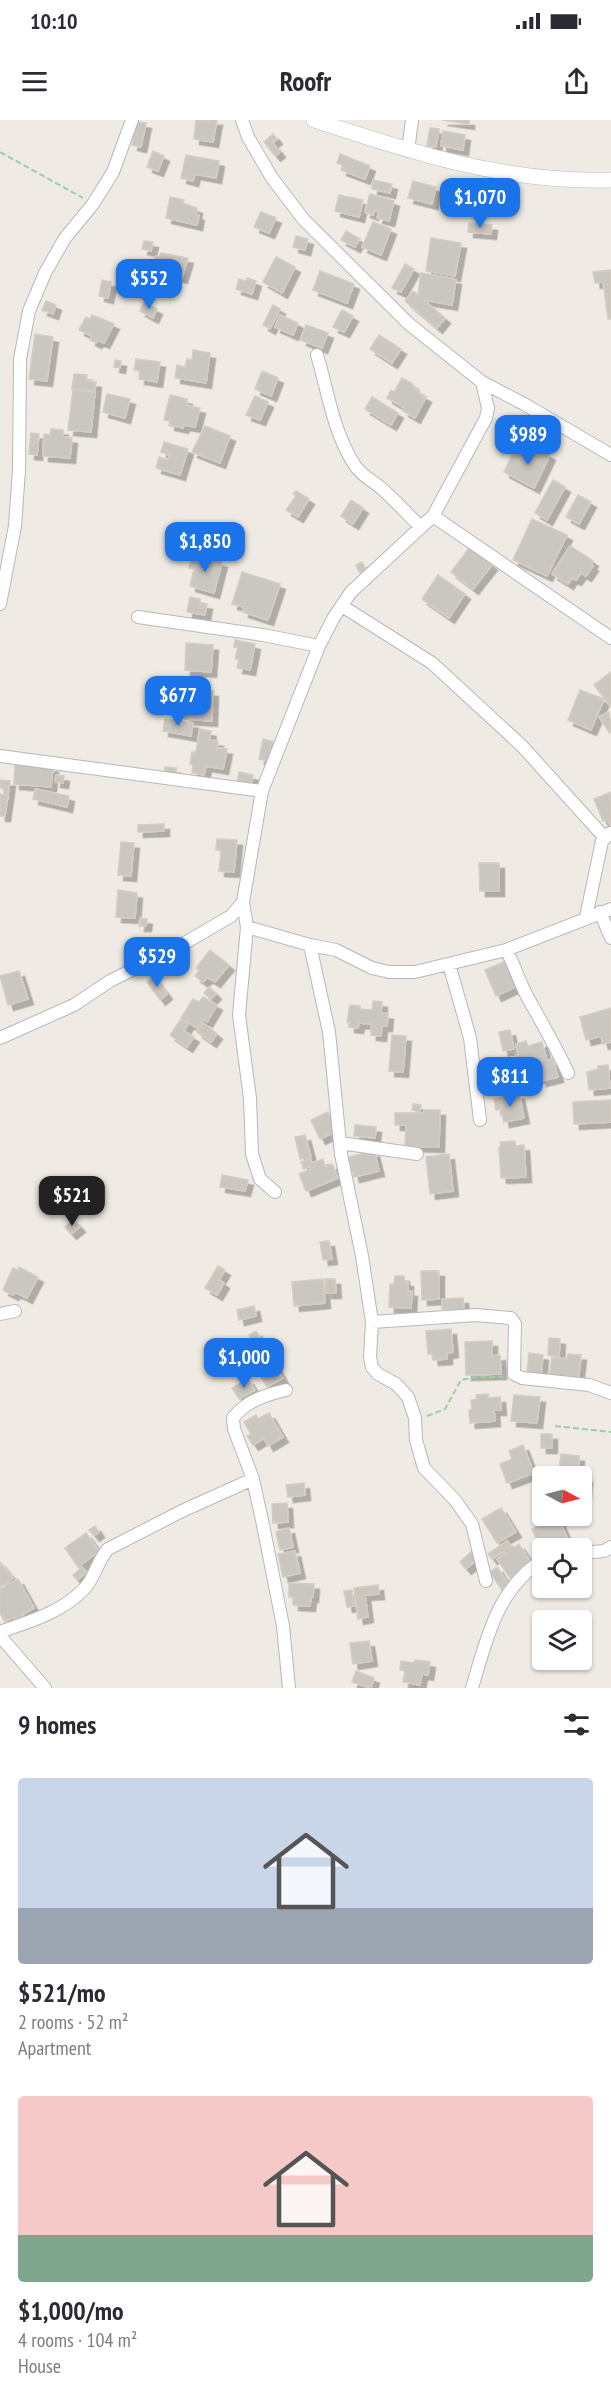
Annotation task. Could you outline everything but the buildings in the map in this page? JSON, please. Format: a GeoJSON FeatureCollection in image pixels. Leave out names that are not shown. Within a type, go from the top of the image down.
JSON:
{"type":"FeatureCollection","features":[{"type":"Feature","properties":{"kind":"street"},"geometry":{"type":"LineString","coordinates":[[0,604],[4,564],[15,526],[19,470],[20,359],[29,311],[45,273],[65,238],[93,204],[113,172],[132,120]]}},
{"type":"Feature","properties":{"kind":"street"},"geometry":{"type":"LineString","coordinates":[[242,120],[248,137],[272,178],[304,220],[409,324],[482,382],[524,404],[611,456]]}},
{"type":"Feature","properties":{"kind":"street"},"geometry":{"type":"LineString","coordinates":[[314,120],[408,151],[486,170],[540,179],[611,180]]}},
{"type":"Feature","properties":{"kind":"street"},"geometry":{"type":"LineString","coordinates":[[408,151],[412,120]]}},
{"type":"Feature","properties":{"kind":"street"},"geometry":{"type":"LineString","coordinates":[[317,355],[327,388],[334,424],[354,465],[421,527]]}},
{"type":"Feature","properties":{"kind":"street"},"geometry":{"type":"LineString","coordinates":[[275,1192],[260,1179],[252,1154],[250,1098],[239,1015],[247,927],[243,902],[262,791],[319,646],[342,606],[351,592],[371,571],[432,516],[486,418],[488,408],[482,382]]}},
{"type":"Feature","properties":{"kind":"street"},"geometry":{"type":"LineString","coordinates":[[432,516],[611,638]]}},
{"type":"Feature","properties":{"kind":"street"},"geometry":{"type":"LineString","coordinates":[[342,606],[432,663],[522,746],[608,835],[598,857],[586,917]]}},
{"type":"Feature","properties":{"kind":"street"},"geometry":{"type":"LineString","coordinates":[[138,617],[263,635],[319,646]]}},
{"type":"Feature","properties":{"kind":"street"},"geometry":{"type":"LineString","coordinates":[[0,756],[262,791]]}},
{"type":"Feature","properties":{"kind":"street"},"geometry":{"type":"LineString","coordinates":[[0,1038],[74,1005],[110,981],[178,947],[231,916],[243,902]]}},
{"type":"Feature","properties":{"kind":"street"},"geometry":{"type":"LineString","coordinates":[[247,927],[336,950],[372,968],[389,972],[415,972],[506,950],[605,911],[611,938]]}},
{"type":"Feature","properties":{"kind":"street"},"geometry":{"type":"LineString","coordinates":[[310,945],[328,1032],[340,1143],[372,1322],[370,1357],[372,1367],[378,1374],[404,1391],[408,1397],[415,1418],[416,1440],[424,1468],[455,1500],[472,1524],[486,1581]]}},
{"type":"Feature","properties":{"kind":"street"},"geometry":{"type":"LineString","coordinates":[[506,950],[568,1073]]}},
{"type":"Feature","properties":{"kind":"street"},"geometry":{"type":"LineString","coordinates":[[449,963],[470,1038],[480,1120]]}},
{"type":"Feature","properties":{"kind":"street"},"geometry":{"type":"LineString","coordinates":[[340,1143],[417,1154]]}},
{"type":"Feature","properties":{"kind":"street"},"geometry":{"type":"LineString","coordinates":[[0,1314],[15,1311]]}},
{"type":"Feature","properties":{"kind":"street"},"geometry":{"type":"LineString","coordinates":[[372,1322],[476,1315],[511,1318],[515,1324],[514,1374],[522,1378],[589,1385],[611,1393]]}},
{"type":"Feature","properties":{"kind":"street"},"geometry":{"type":"LineString","coordinates":[[286,1390],[268,1394],[242,1407],[233,1419],[234,1429],[253,1479],[283,1626],[290,1688]]}},
{"type":"Feature","properties":{"kind":"street"},"geometry":{"type":"LineString","coordinates":[[45,1688],[0,1634],[43,1617],[69,1601],[84,1589],[100,1557],[108,1549],[182,1511],[253,1479]]}},
{"type":"Feature","properties":{"kind":"street"},"geometry":{"type":"LineString","coordinates":[[592,1552],[604,1551],[611,1547]]}},
{"type":"Feature","properties":{"kind":"street"},"geometry":{"type":"LineString","coordinates":[[472,1688],[494,1615],[503,1599],[532,1568]]}},
{"type":"Feature","properties":{"kind":"path"},"geometry":{"type":"LineString","coordinates":[[0,152],[93,204]]}},
{"type":"Feature","properties":{"kind":"path"},"geometry":{"type":"LineString","coordinates":[[415,1418],[428,1416],[445,1409],[461,1380],[476,1377],[496,1378],[514,1374]]}},
{"type":"Feature","properties":{"kind":"path"},"geometry":{"type":"LineString","coordinates":[[555,1426],[611,1432]]}}]}
